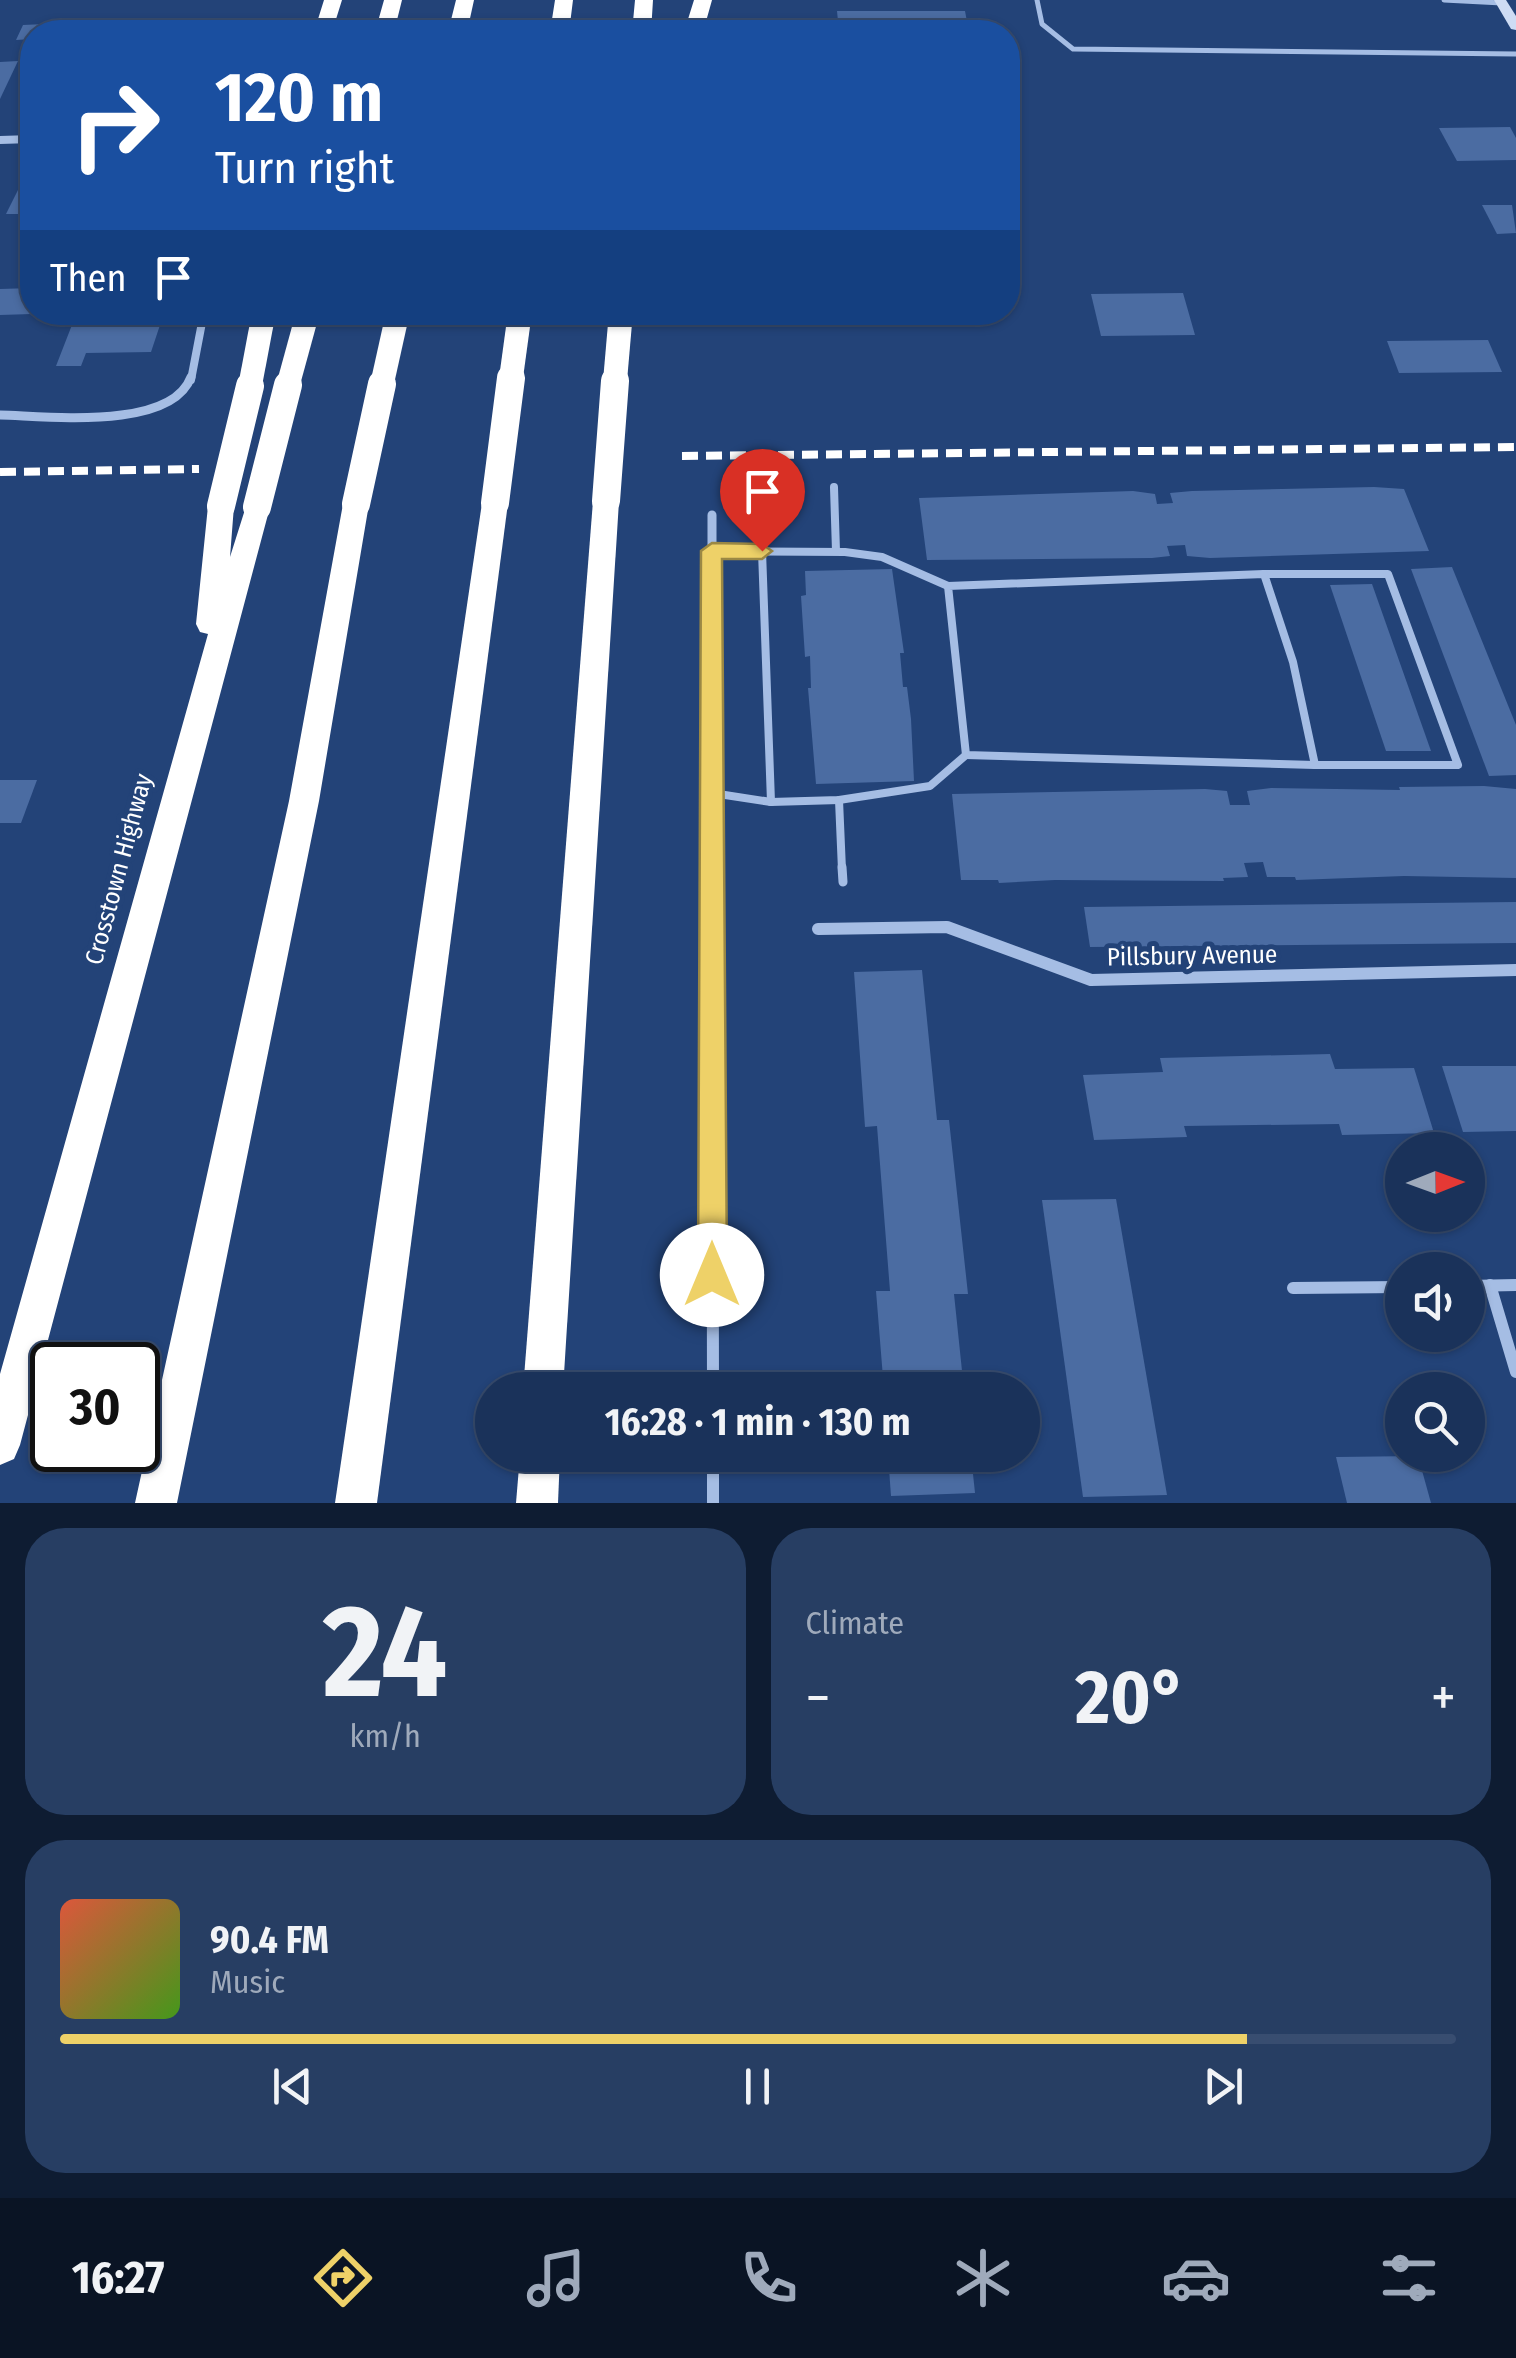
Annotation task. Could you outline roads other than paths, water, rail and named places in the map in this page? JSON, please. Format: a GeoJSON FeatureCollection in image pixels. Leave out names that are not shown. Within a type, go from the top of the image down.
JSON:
{"type":"FeatureCollection","features":[{"type":"Feature","properties":{"kind":"highway"},"geometry":{"type":"LineString","coordinates":[[202,702],[221,506],[262,325]]}},
{"type":"Feature","properties":{"kind":"highway","name":"Crosstown Highway"},"geometry":{"type":"LineString","coordinates":[[0,1445],[304,325]]}},
{"type":"Feature","properties":{"kind":"highway"},"geometry":{"type":"LineString","coordinates":[[156,1503],[304,802],[356,504],[395,325]]}},
{"type":"Feature","properties":{"kind":"highway"},"geometry":{"type":"LineString","coordinates":[[356,1503],[518,325]]}},
{"type":"Feature","properties":{"kind":"highway"},"geometry":{"type":"LineString","coordinates":[[544,1372],[620,325]]}},
{"type":"Feature","properties":{"kind":"highway"},"geometry":{"type":"LineString","coordinates":[[537,1503],[539,1472]]}},
{"type":"Feature","properties":{"kind":"street"},"geometry":{"type":"LineString","coordinates":[[1501,1],[1516,26]]}},
{"type":"Feature","properties":{"kind":"street"},"geometry":{"type":"LineString","coordinates":[[0,415],[146,413],[172,403],[188,387],[201,325]]}},
{"type":"Feature","properties":{"kind":"street"},"geometry":{"type":"LineString","coordinates":[[712,515],[713,1372]]}},
{"type":"Feature","properties":{"kind":"street","name":"Pillsbury Avenue"},"geometry":{"type":"LineString","coordinates":[[818,929],[946,927],[1091,980],[1516,970]]}},
{"type":"Feature","properties":{"kind":"street"},"geometry":{"type":"LineString","coordinates":[[1485,1286],[1516,1285]]}},
{"type":"Feature","properties":{"kind":"street"},"geometry":{"type":"LineString","coordinates":[[1490,1286],[1516,1372]]}},
{"type":"Feature","properties":{"kind":"street"},"geometry":{"type":"LineString","coordinates":[[1294,1288],[1385,1287]]}},
{"type":"Feature","properties":{"kind":"street"},"geometry":{"type":"LineString","coordinates":[[713,1472],[713,1503]]}},
{"type":"Feature","properties":{"kind":"lane"},"geometry":{"type":"LineString","coordinates":[[1037,0],[1042,24],[1073,49],[1516,54]]}},
{"type":"Feature","properties":{"kind":"lane"},"geometry":{"type":"LineString","coordinates":[[1446,0],[1501,1]]}},
{"type":"Feature","properties":{"kind":"lane"},"geometry":{"type":"LineString","coordinates":[[834,487],[836,551]]}},
{"type":"Feature","properties":{"kind":"lane"},"geometry":{"type":"LineString","coordinates":[[712,551],[836,551],[882,556],[948,586],[1264,574],[1388,574],[1458,765],[966,755],[930,786],[839,800],[771,802],[712,793]]}},
{"type":"Feature","properties":{"kind":"lane"},"geometry":{"type":"LineString","coordinates":[[762,551],[771,802]]}},
{"type":"Feature","properties":{"kind":"lane"},"geometry":{"type":"LineString","coordinates":[[1264,574],[1293,662],[1315,765]]}},
{"type":"Feature","properties":{"kind":"lane"},"geometry":{"type":"LineString","coordinates":[[948,586],[966,755]]}},
{"type":"Feature","properties":{"kind":"lane"},"geometry":{"type":"LineString","coordinates":[[839,800],[843,882]]}},
{"type":"Feature","properties":{"kind":"railway"},"geometry":{"type":"LineString","coordinates":[[682,456],[1516,447]]}},
{"type":"Feature","properties":{"kind":"railway"},"geometry":{"type":"LineString","coordinates":[[0,472],[199,469]]}}]}
